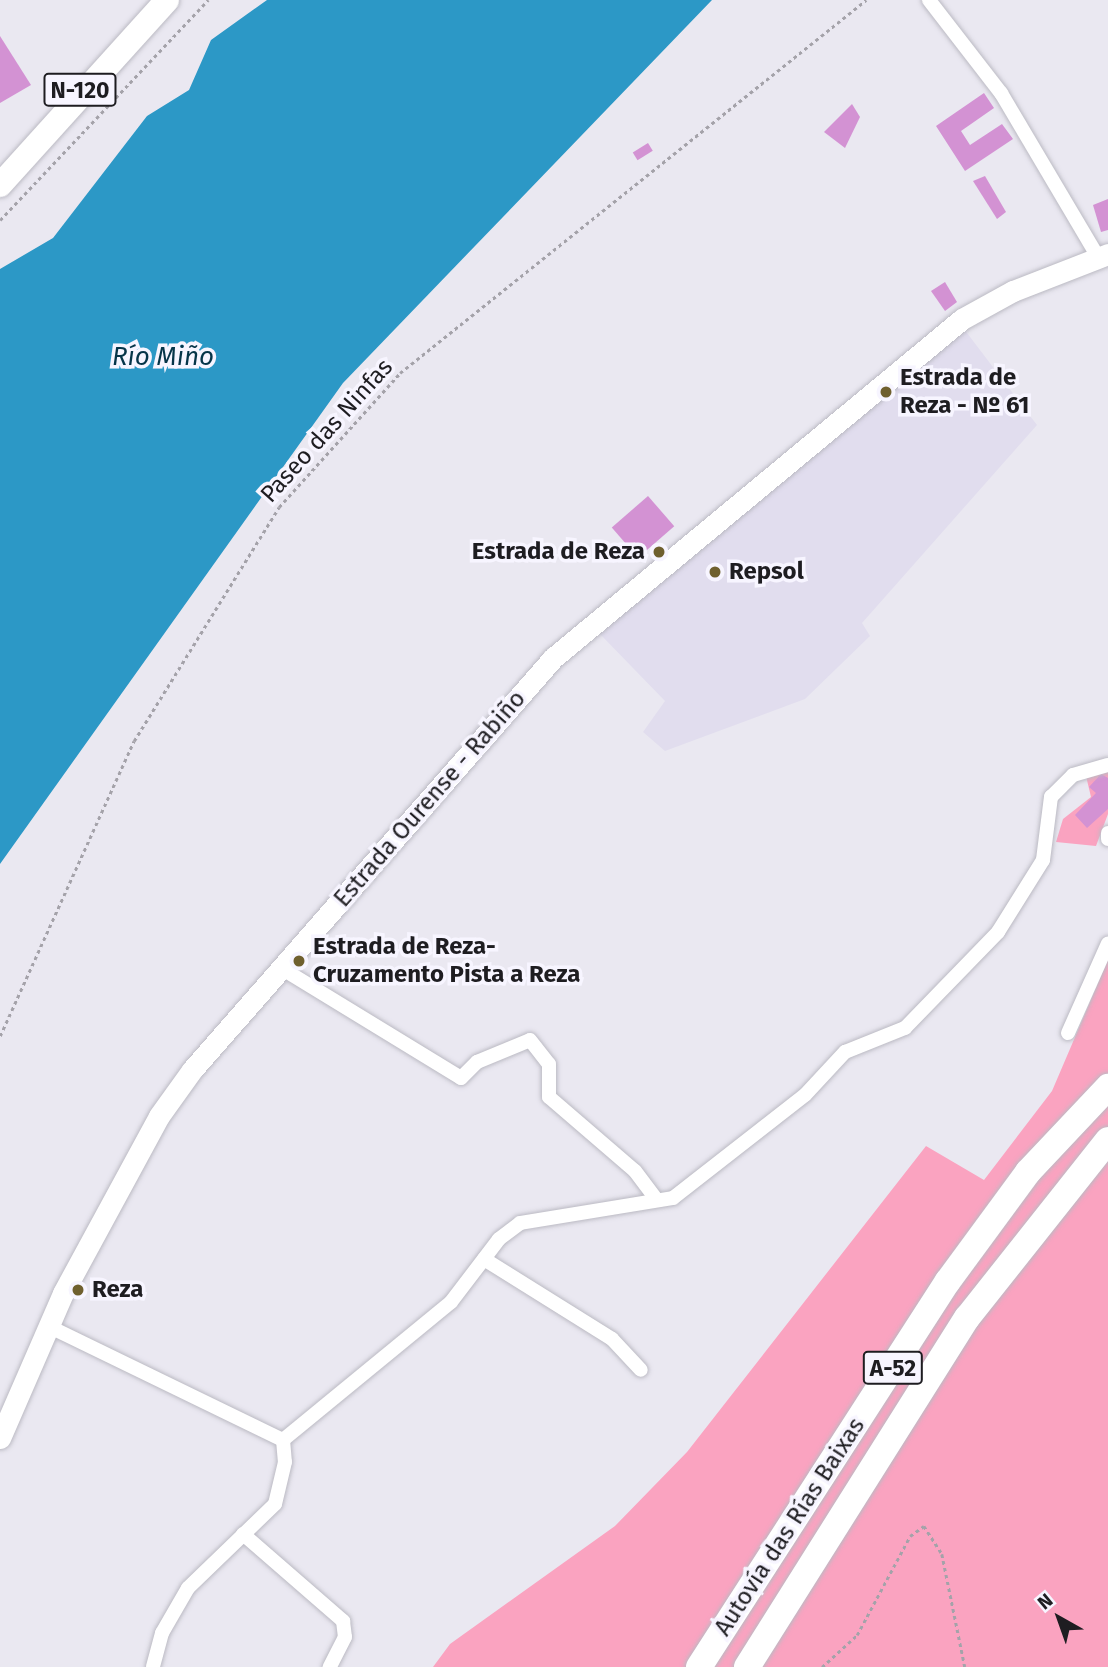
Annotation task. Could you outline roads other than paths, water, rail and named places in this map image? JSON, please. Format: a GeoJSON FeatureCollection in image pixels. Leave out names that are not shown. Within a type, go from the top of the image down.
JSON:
{"type":"FeatureCollection","features":[{"type":"Feature","properties":{"kind":"highway","name":"N-120"},"geometry":{"type":"LineString","coordinates":[[0,185],[167,0]]}},
{"type":"Feature","properties":{"kind":"highway"},"geometry":{"type":"LineString","coordinates":[[948,1281],[985,1212],[1108,1068]]}},
{"type":"Feature","properties":{"kind":"highway","name":"Autovía das Rías Baixas"},"geometry":{"type":"LineString","coordinates":[[699,1667],[948,1281],[1028,1172],[1108,1087]]}},
{"type":"Feature","properties":{"kind":"highway","name":"Autovía das Rías Baixas"},"geometry":{"type":"LineString","coordinates":[[747,1667],[967,1318],[1108,1140]]}},
{"type":"Feature","properties":{"kind":"main road","name":"Estrada Ourense - Rabiño"},"geometry":{"type":"LineString","coordinates":[[0,1438],[6,1402],[159,1116],[281,968],[554,658],[962,319],[1013,291],[1103,256]]}},
{"type":"Feature","properties":{"kind":"street"},"geometry":{"type":"LineString","coordinates":[[929,0],[1001,93],[1103,256]]}},
{"type":"Feature","properties":{"kind":"street"},"geometry":{"type":"LineString","coordinates":[[283,1440],[451,1302],[484,1259],[520,1223],[673,1198],[736,1152],[845,1052],[905,1028],[946,992],[998,932],[1043,860],[1051,797],[1073,775],[1108,765]]}},
{"type":"Feature","properties":{"kind":"street"},"geometry":{"type":"LineString","coordinates":[[1108,833],[1108,839]]}},
{"type":"Feature","properties":{"kind":"street"},"geometry":{"type":"LineString","coordinates":[[1068,1033],[1108,943]]}},
{"type":"Feature","properties":{"kind":"street"},"geometry":{"type":"LineString","coordinates":[[281,968],[461,1078],[477,1062],[530,1040],[549,1064],[549,1097],[635,1171],[656,1199]]}},
{"type":"Feature","properties":{"kind":"street"},"geometry":{"type":"LineString","coordinates":[[484,1259],[612,1339],[641,1370]]}},
{"type":"Feature","properties":{"kind":"street"},"geometry":{"type":"LineString","coordinates":[[48,1325],[283,1440]]}},
{"type":"Feature","properties":{"kind":"street"},"geometry":{"type":"LineString","coordinates":[[153,1667],[162,1633],[188,1588],[275,1504],[285,1462],[283,1440]]}},
{"type":"Feature","properties":{"kind":"street"},"geometry":{"type":"LineString","coordinates":[[243,1534],[343,1621],[345,1637],[330,1667]]}},
{"type":"Feature","properties":{"kind":"water","name":"Río Miño"},"geometry":{"type":"Polygon","coordinates":[[[267,0],[712,0],[343,383],[0,864],[0,269],[53,238],[147,116],[189,90],[211,40],[267,0]]]}},
{"type":"Feature","properties":{"kind":"place","name":"Estrada de Reza - Nº 61"},"geometry":{"type":"Point","coordinates":[886,392]}},
{"type":"Feature","properties":{"kind":"place","name":"Estrada de Reza"},"geometry":{"type":"Point","coordinates":[659,552]}},
{"type":"Feature","properties":{"kind":"place","name":"Repsol"},"geometry":{"type":"Point","coordinates":[715,572]}},
{"type":"Feature","properties":{"kind":"place","name":"Estrada de Reza- Cruzamento Pista a Reza"},"geometry":{"type":"Point","coordinates":[299,961]}},
{"type":"Feature","properties":{"kind":"place","name":"Reza"},"geometry":{"type":"Point","coordinates":[78,1290]}}]}
